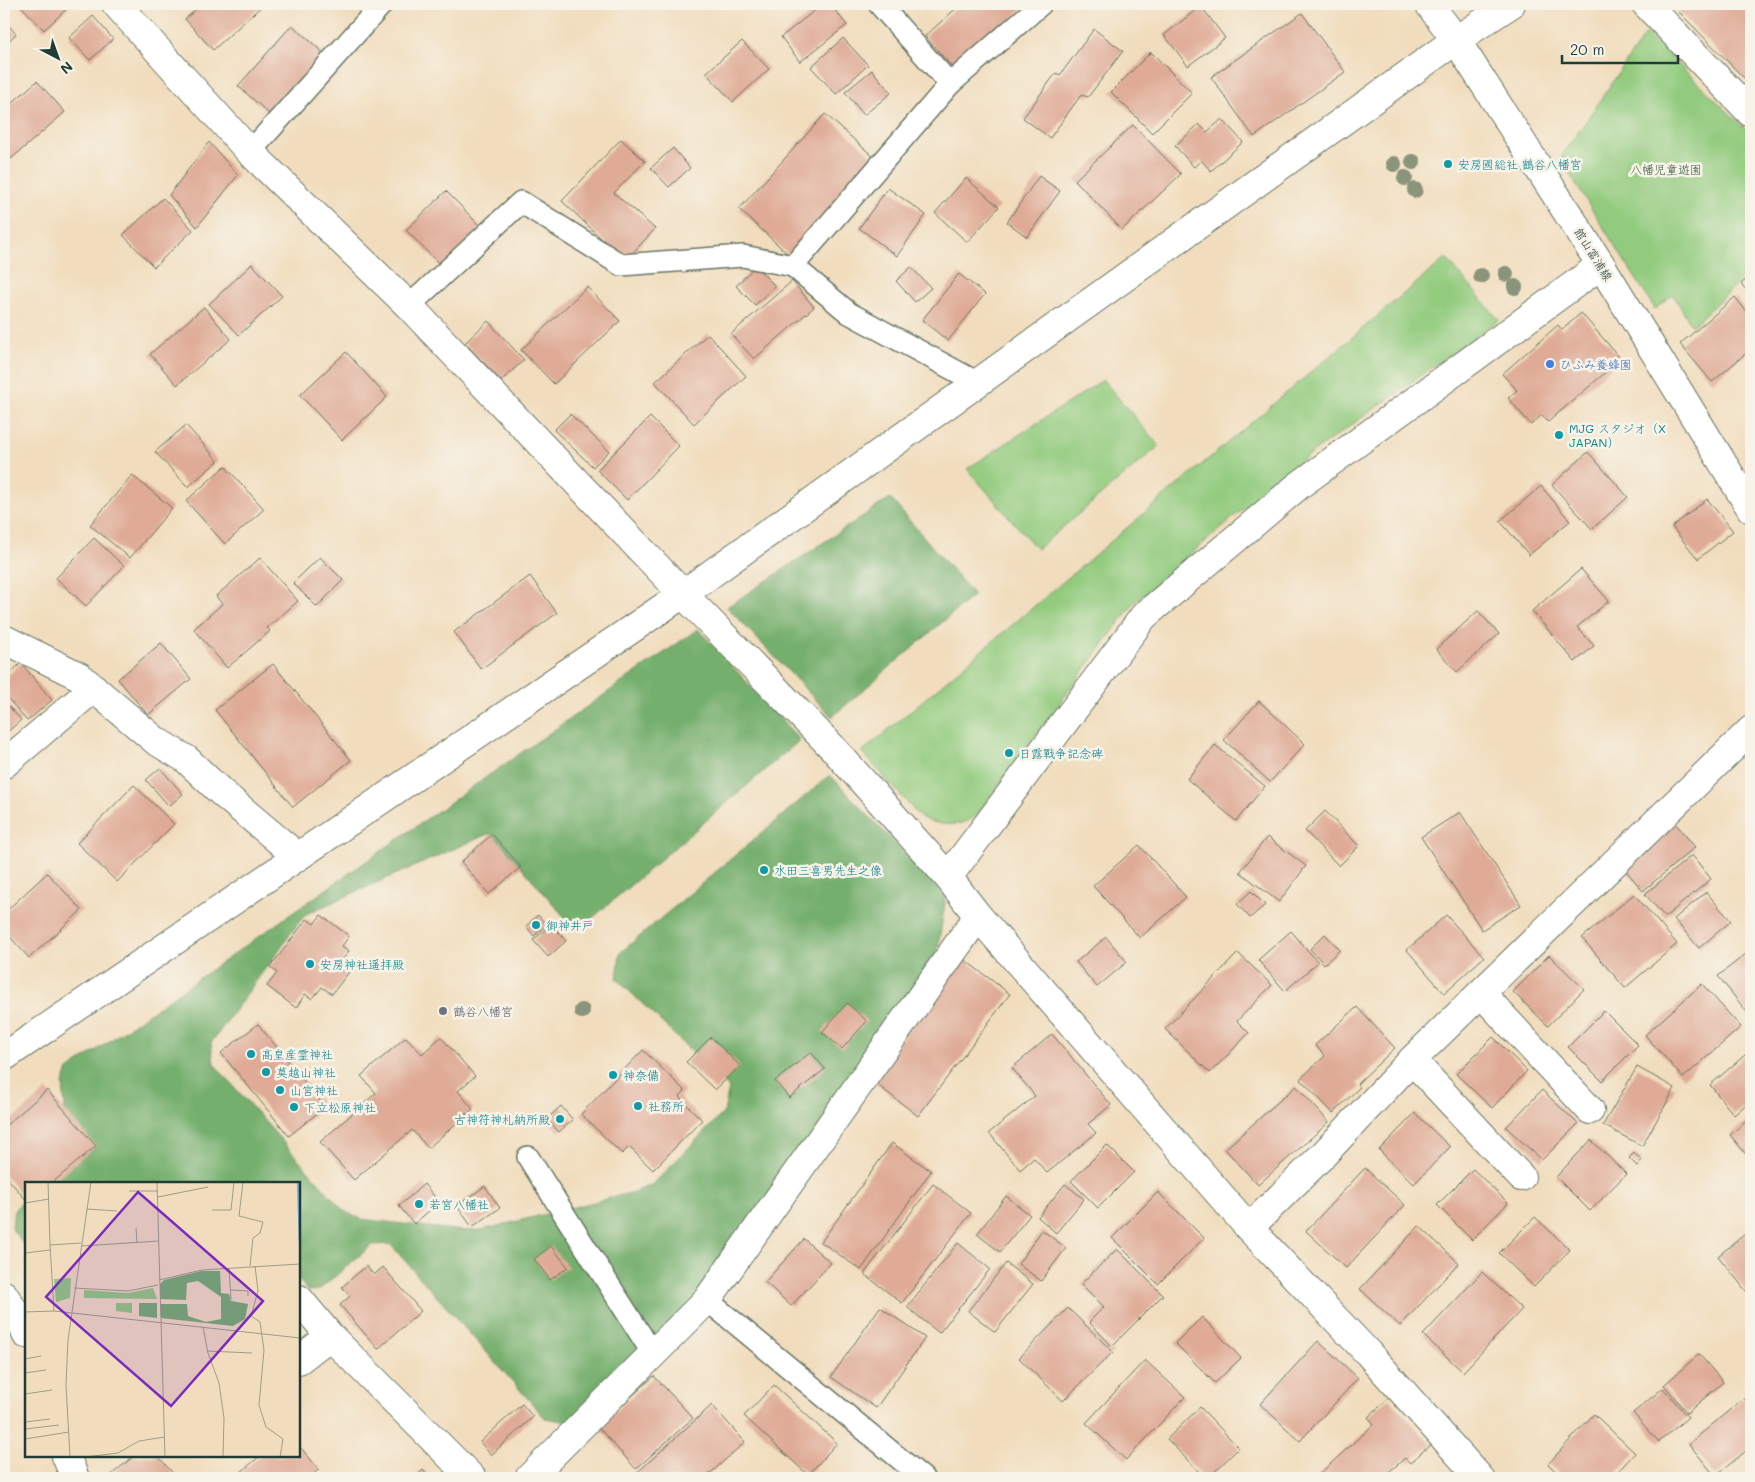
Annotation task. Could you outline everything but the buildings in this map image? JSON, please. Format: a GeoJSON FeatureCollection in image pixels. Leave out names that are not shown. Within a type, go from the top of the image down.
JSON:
{"type":"FeatureCollection","features":[{"type":"Feature","properties":{"kind":"street"},"geometry":{"type":"LineString","coordinates":[[116,4],[250,152],[409,306],[683,594],[832,747],[948,877],[978,916],[1249,1228],[1368,1353],[1480,1478]]}},
{"type":"Feature","properties":{"kind":"street","name":"館山富浦線"},"geometry":{"type":"LineString","coordinates":[[1429,4],[1456,40],[1601,265],[1751,509]]}},
{"type":"Feature","properties":{"kind":"street"},"geometry":{"type":"LineString","coordinates":[[4,1057],[683,594],[1456,40],[1511,4]]}},
{"type":"Feature","properties":{"kind":"street"},"geometry":{"type":"LineString","coordinates":[[1646,4],[1751,113]]}},
{"type":"Feature","properties":{"kind":"street"},"geometry":{"type":"LineString","coordinates":[[948,877],[1144,616],[1298,486],[1601,265]]}},
{"type":"Feature","properties":{"kind":"street"},"geometry":{"type":"LineString","coordinates":[[4,638],[79,676],[156,741],[186,759],[220,792],[297,856]]}},
{"type":"Feature","properties":{"kind":"street"},"geometry":{"type":"LineString","coordinates":[[4,764],[94,688]]}},
{"type":"Feature","properties":{"kind":"street"},"geometry":{"type":"LineString","coordinates":[[1249,1228],[1323,1155],[1412,1060],[1751,730]]}},
{"type":"Feature","properties":{"kind":"street"},"geometry":{"type":"LineString","coordinates":[[529,1478],[708,1300],[978,916]]}},
{"type":"Feature","properties":{"kind":"street"},"geometry":{"type":"LineString","coordinates":[[1482,993],[1590,1110]]}},
{"type":"Feature","properties":{"kind":"street"},"geometry":{"type":"LineString","coordinates":[[1412,1060],[1521,1177]]}},
{"type":"Feature","properties":{"kind":"street"},"geometry":{"type":"LineString","coordinates":[[4,1294],[25,1331]]}},
{"type":"Feature","properties":{"kind":"street"},"geometry":{"type":"LineString","coordinates":[[300,1300],[330,1336],[472,1478]]}},
{"type":"Feature","properties":{"kind":"street"},"geometry":{"type":"LineString","coordinates":[[300,1359],[330,1336]]}},
{"type":"Feature","properties":{"kind":"street"},"geometry":{"type":"LineString","coordinates":[[66,1457],[75,1478]]}},
{"type":"Feature","properties":{"kind":"lane"},"geometry":{"type":"LineString","coordinates":[[250,152],[382,4]]}},
{"type":"Feature","properties":{"kind":"lane"},"geometry":{"type":"LineString","coordinates":[[879,4],[950,84]]}},
{"type":"Feature","properties":{"kind":"lane"},"geometry":{"type":"LineString","coordinates":[[793,266],[950,84],[1040,4]]}},
{"type":"Feature","properties":{"kind":"lane"},"geometry":{"type":"LineString","coordinates":[[409,306],[521,202],[621,266],[743,256],[793,266],[849,313],[978,383]]}},
{"type":"Feature","properties":{"kind":"lane"},"geometry":{"type":"LineString","coordinates":[[528,1157],[653,1354]]}},
{"type":"Feature","properties":{"kind":"lane"},"geometry":{"type":"LineString","coordinates":[[708,1300],[923,1478]]}},
{"type":"Feature","properties":{"kind":"green space","name":"八幡児童遊園"},"geometry":{"type":"Polygon","coordinates":[[[1646,33],[1751,134],[1751,271],[1692,326],[1673,294],[1655,309],[1560,159],[1646,33]]]}},
{"type":"Feature","properties":{"kind":"green space"},"geometry":{"type":"Polygon","coordinates":[[[1446,258],[1499,320],[1288,470],[1133,604],[976,816],[956,824],[941,824],[920,817],[862,752],[1446,258]]]}},
{"type":"Feature","properties":{"kind":"green space"},"geometry":{"type":"Polygon","coordinates":[[[1103,380],[1159,446],[1037,549],[967,469],[1103,380]]]}},
{"type":"Feature","properties":{"kind":"green space"},"geometry":{"type":"Polygon","coordinates":[[[890,498],[974,595],[832,717],[727,607],[890,498]]]}},
{"type":"Feature","properties":{"kind":"green space"},"geometry":{"type":"Polygon","coordinates":[[[698,629],[800,740],[589,921],[567,920],[494,835],[488,834],[308,913],[300,921],[211,1043],[214,1064],[344,1211],[361,1219],[463,1231],[482,1230],[634,1192],[653,1184],[724,1112],[729,1088],[617,979],[620,953],[830,775],[946,897],[936,961],[702,1292],[568,1422],[545,1418],[390,1244],[372,1245],[319,1290],[308,1291],[300,1281],[300,1182],[37,1182],[57,1158],[67,1135],[63,1083],[68,1070],[698,629]]]}},
{"type":"Feature","properties":{"kind":"green space"},"geometry":{"type":"Polygon","coordinates":[[[25,1197],[25,1247],[12,1229],[14,1211],[25,1197]]]}},
{"type":"Feature","properties":{"kind":"place","name":"安房國総社 鶴谷八幡宮"},"geometry":{"type":"Point","coordinates":[1448,164]}},
{"type":"Feature","properties":{"kind":"place","name":"ひふみ養蜂園"},"geometry":{"type":"Point","coordinates":[1550,364]}},
{"type":"Feature","properties":{"kind":"place","name":"MJG スタジオ（X JAPAN）"},"geometry":{"type":"Point","coordinates":[1559,435]}},
{"type":"Feature","properties":{"kind":"place","name":"日露戰争記念碑"},"geometry":{"type":"Point","coordinates":[1009,753]}},
{"type":"Feature","properties":{"kind":"place","name":"水田三喜男先生之像"},"geometry":{"type":"Point","coordinates":[764,870]}},
{"type":"Feature","properties":{"kind":"place","name":"御神井戸"},"geometry":{"type":"Point","coordinates":[536,925]}},
{"type":"Feature","properties":{"kind":"place","name":"安房神社遥拝殿"},"geometry":{"type":"Point","coordinates":[310,964]}},
{"type":"Feature","properties":{"kind":"place","name":"鶴谷八幡宮"},"geometry":{"type":"Point","coordinates":[443,1011]}},
{"type":"Feature","properties":{"kind":"place","name":"髙皇産霊神社"},"geometry":{"type":"Point","coordinates":[251,1054]}},
{"type":"Feature","properties":{"kind":"place","name":"莫越山神社"},"geometry":{"type":"Point","coordinates":[266,1072]}},
{"type":"Feature","properties":{"kind":"place","name":"神奈備"},"geometry":{"type":"Point","coordinates":[613,1075]}},
{"type":"Feature","properties":{"kind":"place","name":"山宮神社"},"geometry":{"type":"Point","coordinates":[280,1090]}},
{"type":"Feature","properties":{"kind":"place","name":"社務所"},"geometry":{"type":"Point","coordinates":[638,1106]}},
{"type":"Feature","properties":{"kind":"place","name":"下立松原神社"},"geometry":{"type":"Point","coordinates":[294,1107]}},
{"type":"Feature","properties":{"kind":"place","name":"古神符神札納所殿"},"geometry":{"type":"Point","coordinates":[560,1119]}},
{"type":"Feature","properties":{"kind":"place","name":"若宮八幡社"},"geometry":{"type":"Point","coordinates":[419,1204]}}]}
